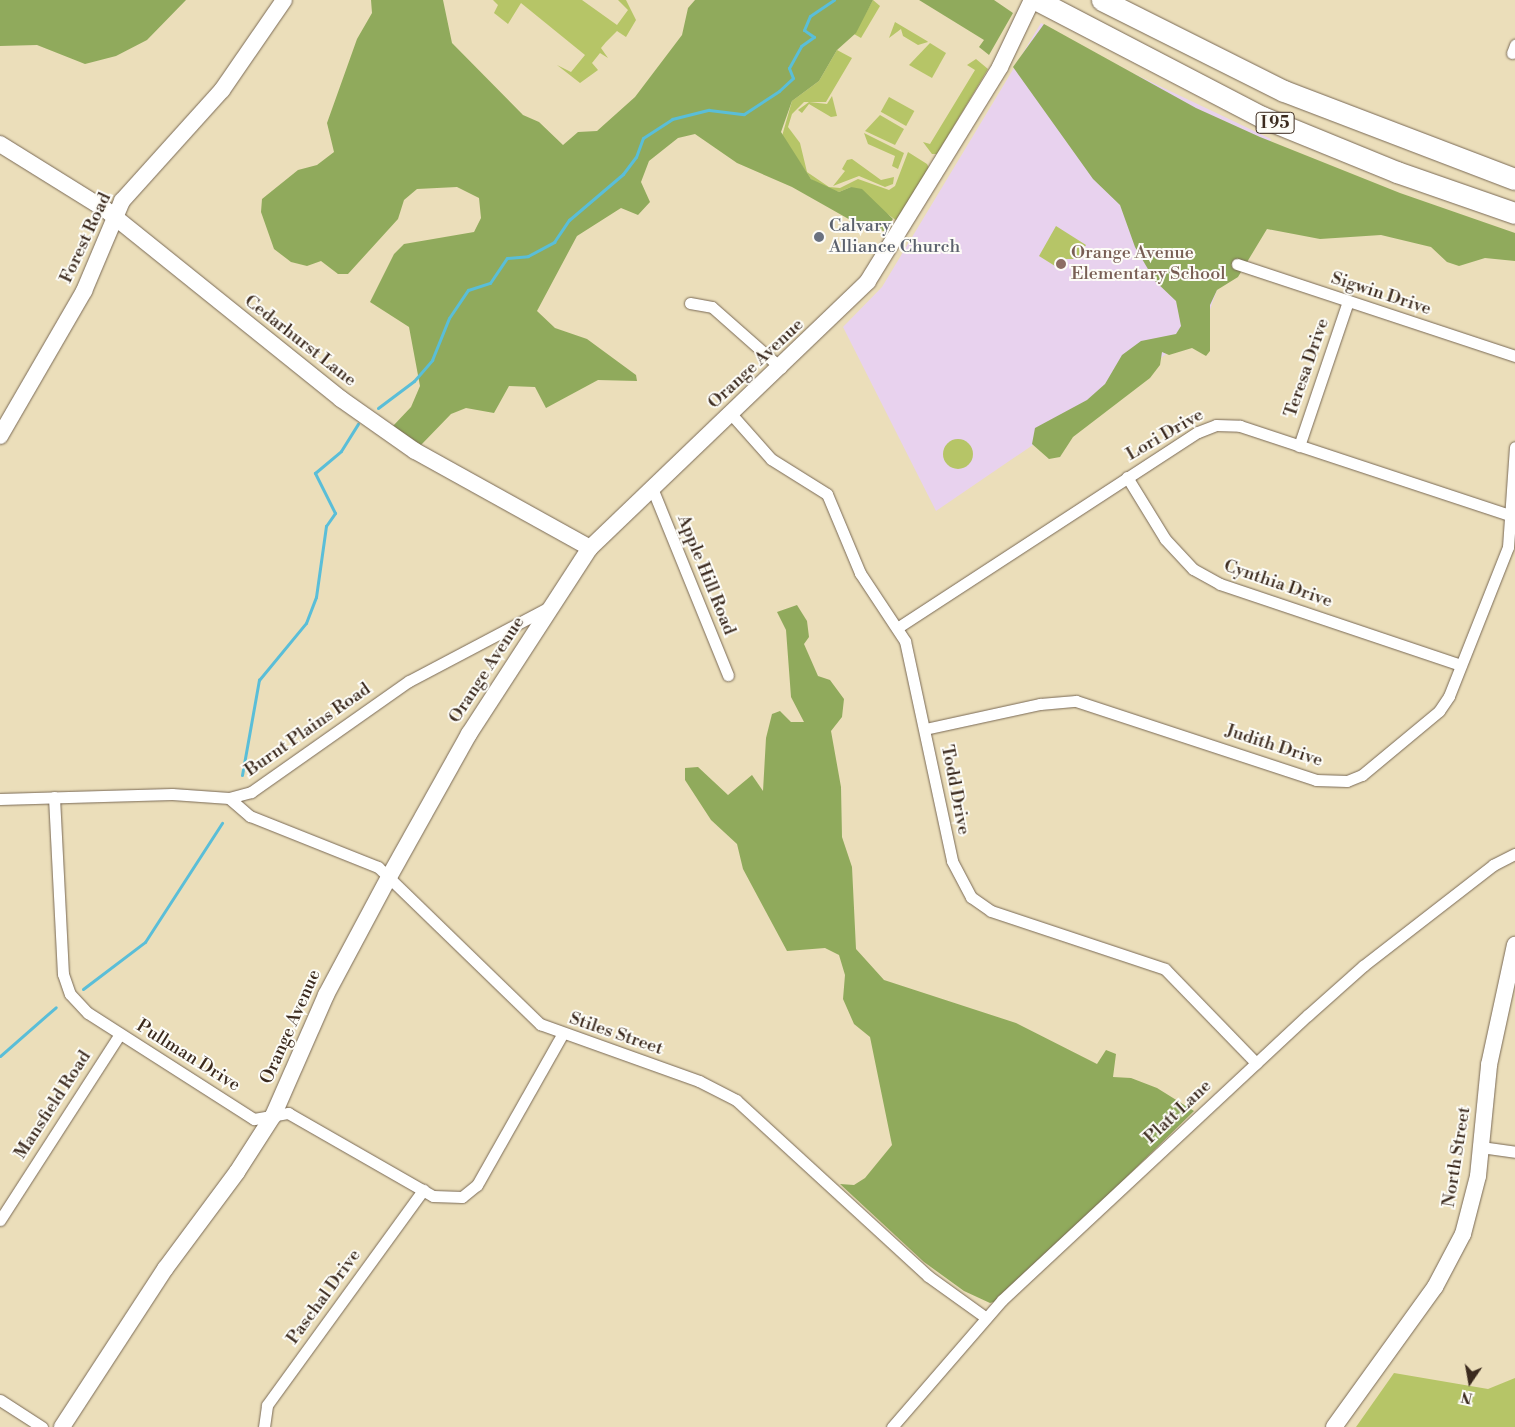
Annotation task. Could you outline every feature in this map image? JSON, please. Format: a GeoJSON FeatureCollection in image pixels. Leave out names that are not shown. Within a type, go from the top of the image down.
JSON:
{"type":"FeatureCollection","features":[{"type":"Feature","properties":{"kind":"highway","name":"I 95"},"geometry":{"type":"LineString","coordinates":[[1102,0],[1293,95],[1515,179]]}},
{"type":"Feature","properties":{"kind":"highway","name":"I 95"},"geometry":{"type":"LineString","coordinates":[[1039,2],[1262,117],[1397,172],[1515,213]]}},
{"type":"Feature","properties":{"kind":"main road","name":"Forest Road"},"geometry":{"type":"LineString","coordinates":[[0,436],[84,291],[122,201],[222,90],[284,0]]}},
{"type":"Feature","properties":{"kind":"main road","name":"Orange Avenue"},"geometry":{"type":"LineString","coordinates":[[62,1427],[165,1269],[238,1172],[273,1116],[326,995],[389,877],[469,734],[590,548],[781,368],[877,269],[1039,2]]}},
{"type":"Feature","properties":{"kind":"main road","name":"Cedarhurst Lane"},"geometry":{"type":"LineString","coordinates":[[0,144],[114,217],[349,404],[415,451],[590,548]]}},
{"type":"Feature","properties":{"kind":"main road","name":"North Street"},"geometry":{"type":"LineString","coordinates":[[1334,1427],[1453,1255],[1472,1204],[1481,1147],[1489,1065],[1515,945]]}},
{"type":"Feature","properties":{"kind":"street","name":"Sigwin Drive"},"geometry":{"type":"LineString","coordinates":[[1237,264],[1515,356]]}},
{"type":"Feature","properties":{"kind":"street","name":"Teresa Drive"},"geometry":{"type":"LineString","coordinates":[[1299,446],[1348,301]]}},
{"type":"Feature","properties":{"kind":"street"},"geometry":{"type":"LineString","coordinates":[[690,303],[712,307],[781,368]]}},
{"type":"Feature","properties":{"kind":"street","name":"Todd Drive"},"geometry":{"type":"LineString","coordinates":[[732,415],[771,459],[827,494],[860,573],[898,628],[910,655],[952,861],[976,902],[1165,969],[1256,1063]]}},
{"type":"Feature","properties":{"kind":"street","name":"Lori Drive"},"geometry":{"type":"LineString","coordinates":[[898,628],[1127,477],[1216,425],[1240,426],[1512,516]]}},
{"type":"Feature","properties":{"kind":"street","name":"Judith Drive"},"geometry":{"type":"LineString","coordinates":[[926,729],[1040,704],[1076,701],[1316,780],[1347,781],[1362,775],[1439,711],[1461,665],[1504,560],[1512,516],[1515,448]]}},
{"type":"Feature","properties":{"kind":"street","name":"Cynthia Drive"},"geometry":{"type":"LineString","coordinates":[[1127,477],[1165,539],[1193,569],[1220,584],[1461,665]]}},
{"type":"Feature","properties":{"kind":"street","name":"Apple Hill Road"},"geometry":{"type":"LineString","coordinates":[[652,488],[728,675]]}},
{"type":"Feature","properties":{"kind":"street","name":"Burnt Plains Road"},"geometry":{"type":"LineString","coordinates":[[0,798],[230,798],[256,790],[409,681],[553,606]]}},
{"type":"Feature","properties":{"kind":"street","name":"Pullman Drive"},"geometry":{"type":"LineString","coordinates":[[54,797],[66,986],[80,1008],[254,1119],[288,1113],[423,1190],[455,1199],[474,1189],[562,1035]]}},
{"type":"Feature","properties":{"kind":"street","name":"Stiles Street"},"geometry":{"type":"LineString","coordinates":[[230,798],[250,816],[378,867],[527,1013],[562,1035],[699,1081],[736,1100],[928,1276],[984,1317]]}},
{"type":"Feature","properties":{"kind":"street","name":"Platt Lane"},"geometry":{"type":"LineString","coordinates":[[892,1427],[984,1317],[1256,1063],[1363,966],[1493,865],[1515,854]]}},
{"type":"Feature","properties":{"kind":"street","name":"Mansfield Road"},"geometry":{"type":"LineString","coordinates":[[0,1220],[120,1034]]}},
{"type":"Feature","properties":{"kind":"street"},"geometry":{"type":"LineString","coordinates":[[1481,1147],[1515,1152]]}},
{"type":"Feature","properties":{"kind":"street","name":"Paschal Drive"},"geometry":{"type":"LineString","coordinates":[[264,1427],[266,1405],[423,1190]]}},
{"type":"Feature","properties":{"kind":"street"},"geometry":{"type":"LineString","coordinates":[[0,1400],[42,1427]]}},
{"type":"Feature","properties":{"kind":"shaded area","name":"Orange Avenue Elementary School"},"geometry":{"type":"Polygon","coordinates":[[[1041,23],[1128,71],[1271,139],[1203,329],[936,511],[843,327],[882,287],[1041,23]]]}},
{"type":"Feature","properties":{"kind":"green space"},"geometry":{"type":"Polygon","coordinates":[[[0,0],[186,0],[147,40],[116,56],[85,64],[37,45],[0,46],[0,0]]]}},
{"type":"Feature","properties":{"kind":"green space"},"geometry":{"type":"Polygon","coordinates":[[[371,0],[443,0],[452,43],[523,115],[539,122],[563,145],[578,132],[597,131],[635,97],[682,35],[688,8],[695,0],[873,0],[856,33],[837,50],[819,81],[792,101],[781,132],[811,179],[839,192],[851,187],[862,189],[893,219],[884,231],[861,226],[792,187],[737,163],[695,134],[678,138],[649,161],[641,182],[650,202],[638,215],[621,208],[577,236],[537,311],[555,328],[587,339],[636,375],[637,381],[598,380],[546,408],[535,387],[509,386],[494,413],[466,408],[451,414],[421,445],[393,426],[411,407],[420,386],[409,327],[370,302],[394,254],[404,244],[474,232],[481,218],[479,198],[457,187],[417,189],[404,200],[398,219],[348,274],[338,274],[321,261],[307,266],[291,262],[274,249],[261,212],[262,199],[298,170],[317,165],[334,152],[327,123],[357,39],[372,13],[371,0]]]}},
{"type":"Feature","properties":{"kind":"green space"},"geometry":{"type":"Polygon","coordinates":[[[493,0],[582,0],[617,25],[628,10],[618,0],[626,0],[636,20],[626,37],[617,31],[606,42],[601,48],[608,58],[600,53],[592,63],[598,70],[580,83],[557,65],[571,72],[585,55],[521,3],[508,24],[494,13],[498,5],[493,0]]]}},
{"type":"Feature","properties":{"kind":"green space"},"geometry":{"type":"Polygon","coordinates":[[[873,0],[880,6],[861,38],[854,34],[873,0]]]}},
{"type":"Feature","properties":{"kind":"green space"},"geometry":{"type":"Polygon","coordinates":[[[919,0],[994,0],[1013,13],[989,55],[979,47],[984,40],[919,0]]]}},
{"type":"Feature","properties":{"kind":"green space"},"geometry":{"type":"Polygon","coordinates":[[[895,22],[928,42],[918,45],[903,36],[901,29],[889,38],[895,22]]]}},
{"type":"Feature","properties":{"kind":"green space"},"geometry":{"type":"Polygon","coordinates":[[[1044,24],[1196,108],[1260,137],[1400,193],[1515,233],[1515,261],[1485,258],[1459,266],[1447,262],[1431,247],[1381,235],[1320,239],[1267,229],[1238,277],[1217,290],[1210,305],[1210,351],[1206,356],[1192,348],[1169,355],[1162,352],[1160,365],[1150,378],[1073,437],[1060,457],[1049,459],[1032,444],[1035,428],[1087,400],[1105,384],[1122,355],[1141,341],[1176,334],[1181,326],[1176,301],[1155,281],[1135,247],[1120,205],[1093,179],[1013,67],[1044,24]]]}},
{"type":"Feature","properties":{"kind":"green space"},"geometry":{"type":"Polygon","coordinates":[[[930,43],[946,53],[932,78],[909,65],[930,43]]]}},
{"type":"Feature","properties":{"kind":"green space"},"geometry":{"type":"Polygon","coordinates":[[[837,50],[852,58],[826,102],[804,102],[792,114],[788,127],[800,143],[807,172],[829,187],[840,188],[858,179],[889,190],[895,186],[908,152],[927,164],[929,168],[897,221],[851,187],[839,192],[823,187],[811,179],[782,136],[792,101],[819,81],[837,50]]]}},
{"type":"Feature","properties":{"kind":"green space"},"geometry":{"type":"Polygon","coordinates":[[[976,59],[988,69],[937,154],[932,154],[923,142],[930,144],[975,70],[967,65],[976,59]]]}},
{"type":"Feature","properties":{"kind":"green space"},"geometry":{"type":"Polygon","coordinates":[[[832,96],[837,116],[831,117],[809,104],[802,113],[798,110],[809,102],[827,104],[832,96]]]}},
{"type":"Feature","properties":{"kind":"green space"},"geometry":{"type":"Polygon","coordinates":[[[889,97],[914,111],[906,126],[881,112],[889,97]]]}},
{"type":"Feature","properties":{"kind":"green space"},"geometry":{"type":"Polygon","coordinates":[[[880,115],[904,129],[895,145],[865,131],[880,115]]]}},
{"type":"Feature","properties":{"kind":"green space"},"geometry":{"type":"Polygon","coordinates":[[[864,133],[904,153],[898,169],[892,166],[895,156],[868,144],[864,133]]]}},
{"type":"Feature","properties":{"kind":"green space"},"geometry":{"type":"Polygon","coordinates":[[[852,159],[881,180],[894,177],[893,184],[885,187],[859,176],[833,186],[845,171],[842,169],[847,160],[852,159]]]}},
{"type":"Feature","properties":{"kind":"green space"},"geometry":{"type":"Polygon","coordinates":[[[1056,226],[1086,245],[1077,259],[1059,259],[1055,266],[1039,256],[1056,226]]]}},
{"type":"Feature","properties":{"kind":"green space"},"geometry":{"type":"Polygon","coordinates":[[[958,439],[969,443],[973,454],[969,465],[958,469],[947,465],[943,454],[947,443],[958,439]]]}},
{"type":"Feature","properties":{"kind":"green space"},"geometry":{"type":"Polygon","coordinates":[[[797,605],[807,621],[809,637],[804,644],[818,676],[830,680],[844,699],[842,717],[831,731],[841,787],[842,837],[852,867],[856,949],[884,980],[1016,1023],[1097,1064],[1106,1050],[1116,1054],[1113,1077],[1131,1078],[1157,1088],[1194,1111],[1001,1300],[990,1303],[964,1291],[924,1262],[840,1184],[854,1185],[865,1178],[892,1145],[870,1037],[854,1024],[843,999],[845,975],[839,955],[825,948],[787,951],[743,869],[737,844],[711,820],[685,780],[685,768],[698,767],[728,795],[752,775],[763,791],[766,738],[772,714],[780,711],[791,722],[804,722],[791,697],[786,630],[777,612],[797,605]]]}},
{"type":"Feature","properties":{"kind":"green space"},"geometry":{"type":"Polygon","coordinates":[[[1394,1373],[1488,1389],[1515,1378],[1515,1427],[1356,1427],[1394,1373]]]}},
{"type":"Feature","properties":{"kind":"waterway"},"geometry":{"type":"LineString","coordinates":[[378,408],[414,381],[432,360],[449,318],[468,290],[490,283],[507,258],[528,256],[554,242],[569,220],[623,174],[636,157],[643,138],[672,119],[709,110],[744,114],[779,91],[793,78],[789,68],[801,46],[814,37],[804,30],[810,16],[834,0]]}},
{"type":"Feature","properties":{"kind":"waterway"},"geometry":{"type":"LineString","coordinates":[[242,775],[259,680],[306,623],[316,597],[326,526],[335,513],[315,473],[341,451],[358,424]]}},
{"type":"Feature","properties":{"kind":"waterway"},"geometry":{"type":"LineString","coordinates":[[83,989],[145,942],[222,823]]}},
{"type":"Feature","properties":{"kind":"waterway"},"geometry":{"type":"LineString","coordinates":[[0,1056],[56,1007]]}},
{"type":"Feature","properties":{"kind":"place","name":"Calvary Alliance Church"},"geometry":{"type":"Point","coordinates":[819,237]}},
{"type":"Feature","properties":{"kind":"place","name":"Orange Avenue Elementary School"},"geometry":{"type":"Point","coordinates":[1061,264]}}]}
